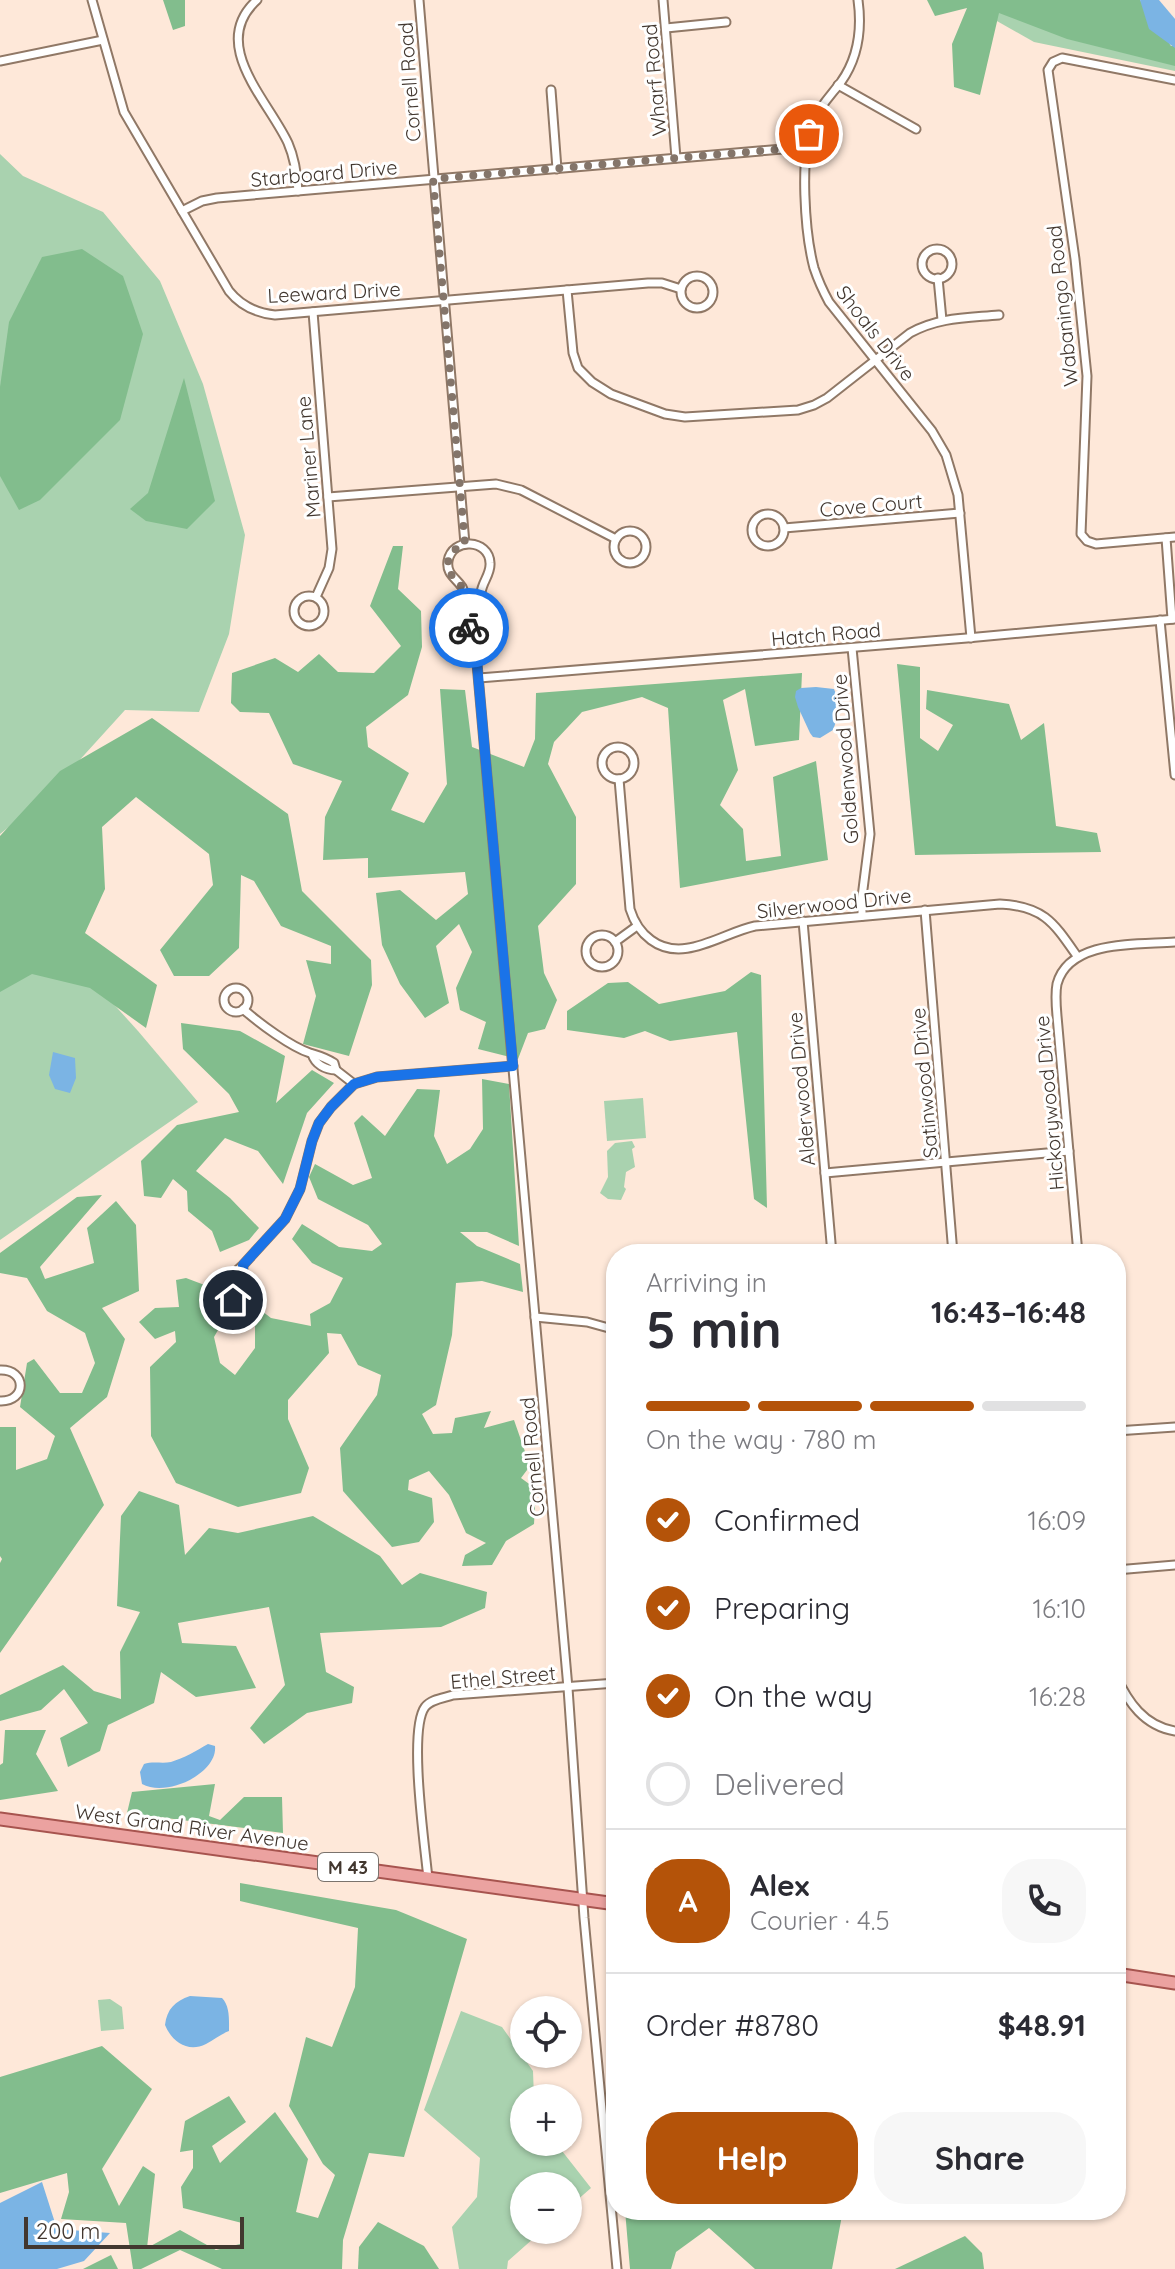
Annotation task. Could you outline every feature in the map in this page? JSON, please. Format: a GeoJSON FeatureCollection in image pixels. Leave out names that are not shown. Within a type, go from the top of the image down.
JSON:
{"type":"FeatureCollection","features":[{"type":"Feature","properties":{"kind":"main road","name":"West Grand River Avenue"},"geometry":{"type":"LineString","coordinates":[[0,1819],[606,1903]]}},
{"type":"Feature","properties":{"kind":"main road"},"geometry":{"type":"LineString","coordinates":[[1126,1976],[1175,1983]]}},
{"type":"Feature","properties":{"kind":"street"},"geometry":{"type":"LineString","coordinates":[[0,61],[103,40],[92,0]]}},
{"type":"Feature","properties":{"kind":"street"},"geometry":{"type":"LineString","coordinates":[[257,0],[240,23],[239,55],[290,147],[298,191]]}},
{"type":"Feature","properties":{"kind":"street","name":"Cornell Road"},"geometry":{"type":"LineString","coordinates":[[419,0],[465,544]]}},
{"type":"Feature","properties":{"kind":"street","name":"Wharf Road"},"geometry":{"type":"LineString","coordinates":[[663,0],[676,158]]}},
{"type":"Feature","properties":{"kind":"street","name":"Shoals Drive"},"geometry":{"type":"LineString","coordinates":[[858,0],[860,19],[852,63],[813,122],[806,147],[807,215],[815,271],[835,312],[941,444],[953,473],[960,513],[971,638]]}},
{"type":"Feature","properties":{"kind":"street"},"geometry":{"type":"LineString","coordinates":[[666,28],[726,22]]}},
{"type":"Feature","properties":{"kind":"street","name":"Leeward Drive"},"geometry":{"type":"LineString","coordinates":[[103,40],[124,112],[229,291],[250,309],[269,314],[313,312],[648,283],[662,283],[681,289]]}},
{"type":"Feature","properties":{"kind":"street","name":"Wabaningo Road"},"geometry":{"type":"LineString","coordinates":[[1171,537],[1096,544],[1082,537],[1086,359],[1048,75],[1049,67],[1062,58],[1175,80]]}},
{"type":"Feature","properties":{"kind":"street"},"geometry":{"type":"LineString","coordinates":[[838,85],[916,129]]}},
{"type":"Feature","properties":{"kind":"street"},"geometry":{"type":"LineString","coordinates":[[551,90],[557,169]]}},
{"type":"Feature","properties":{"kind":"street","name":"Starboard Drive"},"geometry":{"type":"LineString","coordinates":[[182,211],[210,199],[806,147]]}},
{"type":"Feature","properties":{"kind":"street"},"geometry":{"type":"LineString","coordinates":[[936,249],[947,252],[952,263],[949,273],[938,278],[928,275],[922,265],[926,254],[936,249]]}},
{"type":"Feature","properties":{"kind":"street","name":"Leeward Drive"},"geometry":{"type":"LineString","coordinates":[[700,276],[710,283],[713,295],[706,305],[694,308],[684,301],[681,289],[688,279],[700,276]]}},
{"type":"Feature","properties":{"kind":"street"},"geometry":{"type":"LineString","coordinates":[[938,278],[942,320]]}},
{"type":"Feature","properties":{"kind":"street"},"geometry":{"type":"LineString","coordinates":[[567,290],[573,353],[581,373],[611,394],[665,414],[685,417],[806,408],[827,398],[910,333],[942,320],[999,315]]}},
{"type":"Feature","properties":{"kind":"street","name":"Mariner Lane"},"geometry":{"type":"LineString","coordinates":[[313,312],[331,559],[316,597]]}},
{"type":"Feature","properties":{"kind":"street"},"geometry":{"type":"LineString","coordinates":[[328,497],[488,483],[515,488],[616,539]]}},
{"type":"Feature","properties":{"kind":"street","name":"Cove Court"},"geometry":{"type":"LineString","coordinates":[[784,528],[960,513]]}},
{"type":"Feature","properties":{"kind":"street","name":"Cove Court"},"geometry":{"type":"LineString","coordinates":[[769,515],[779,519],[784,528],[779,542],[770,546],[760,544],[752,532],[755,522],[769,515]]}},
{"type":"Feature","properties":{"kind":"street"},"geometry":{"type":"LineString","coordinates":[[627,532],[636,533],[645,543],[643,556],[632,563],[623,562],[614,552],[616,539],[627,532]]}},
{"type":"Feature","properties":{"kind":"street"},"geometry":{"type":"LineString","coordinates":[[1171,537],[1174,619]]}},
{"type":"Feature","properties":{"kind":"street","name":"Cornell Road"},"geometry":{"type":"LineString","coordinates":[[475,641],[481,624],[481,589],[490,571],[490,560],[482,547],[465,544],[452,551],[448,568],[462,588],[475,641],[479,678],[606,2146]]}},
{"type":"Feature","properties":{"kind":"street","name":"Mariner Lane"},"geometry":{"type":"LineString","coordinates":[[305,596],[316,597],[323,605],[323,616],[312,625],[301,623],[295,614],[296,603],[305,596]]}},
{"type":"Feature","properties":{"kind":"street","name":"Hatch Road"},"geometry":{"type":"LineString","coordinates":[[479,678],[1174,619]]}},
{"type":"Feature","properties":{"kind":"street"},"geometry":{"type":"LineString","coordinates":[[1160,620],[1175,775]]}},
{"type":"Feature","properties":{"kind":"street","name":"Goldenwood Drive"},"geometry":{"type":"LineString","coordinates":[[852,648],[870,834],[862,916]]}},
{"type":"Feature","properties":{"kind":"street"},"geometry":{"type":"LineString","coordinates":[[616,748],[628,751],[633,762],[630,773],[619,779],[608,775],[602,765],[605,753],[616,748]]}},
{"type":"Feature","properties":{"kind":"street"},"geometry":{"type":"LineString","coordinates":[[615,942],[637,926],[630,909],[619,779]]}},
{"type":"Feature","properties":{"kind":"street","name":"Silverwood Drive"},"geometry":{"type":"LineString","coordinates":[[637,926],[658,945],[681,950],[744,928],[1000,904],[1029,908],[1046,916],[1077,956]]}},
{"type":"Feature","properties":{"kind":"street","name":"Satinwood Drive"},"geometry":{"type":"LineString","coordinates":[[925,910],[952,1244]]}},
{"type":"Feature","properties":{"kind":"street","name":"Alderwood Drive"},"geometry":{"type":"LineString","coordinates":[[803,921],[831,1244]]}},
{"type":"Feature","properties":{"kind":"street"},"geometry":{"type":"LineString","coordinates":[[605,935],[615,942],[618,954],[611,964],[599,967],[589,960],[586,948],[593,938],[605,935]]}},
{"type":"Feature","properties":{"kind":"street"},"geometry":{"type":"LineString","coordinates":[[1077,956],[1107,947],[1175,942]]}},
{"type":"Feature","properties":{"kind":"street","name":"Hickorywood Drive"},"geometry":{"type":"LineString","coordinates":[[1077,956],[1060,977],[1056,994],[1077,1244]]}},
{"type":"Feature","properties":{"kind":"street"},"geometry":{"type":"LineString","coordinates":[[243,1009],[276,1034],[334,1063],[336,1070],[354,1084]]}},
{"type":"Feature","properties":{"kind":"street"},"geometry":{"type":"LineString","coordinates":[[243,1265],[242,1294],[233,1300],[219,1300],[215,1291],[285,1219],[300,1189],[319,1123],[354,1084],[377,1077],[513,1066]]}},
{"type":"Feature","properties":{"kind":"street"},"geometry":{"type":"LineString","coordinates":[[825,1173],[1069,1151]]}},
{"type":"Feature","properties":{"kind":"street"},"geometry":{"type":"LineString","coordinates":[[535,1317],[587,1322],[606,1327]]}},
{"type":"Feature","properties":{"kind":"street"},"geometry":{"type":"LineString","coordinates":[[0,1370],[15,1374],[20,1385],[19,1393],[13,1399],[0,1401]]}},
{"type":"Feature","properties":{"kind":"street"},"geometry":{"type":"LineString","coordinates":[[1126,1430],[1175,1427]]}},
{"type":"Feature","properties":{"kind":"street"},"geometry":{"type":"LineString","coordinates":[[1126,1569],[1175,1565]]}},
{"type":"Feature","properties":{"kind":"street","name":"Ethel Street"},"geometry":{"type":"LineString","coordinates":[[428,1879],[418,1749],[426,1705],[453,1695],[606,1684]]}},
{"type":"Feature","properties":{"kind":"street"},"geometry":{"type":"LineString","coordinates":[[1126,1698],[1160,1727],[1175,1731]]}},
{"type":"Feature","properties":{"kind":"street","name":"Cornell Road"},"geometry":{"type":"LineString","coordinates":[[613,2220],[617,2269]]}},
{"type":"Feature","properties":{"kind":"green space"},"geometry":{"type":"Polygon","coordinates":[[[163,0],[185,0],[185,26],[173,30],[163,0]]]}},
{"type":"Feature","properties":{"kind":"green space"},"geometry":{"type":"Polygon","coordinates":[[[927,0],[1140,0],[1171,46],[1175,46],[1175,66],[1067,39],[999,13],[980,95],[954,87],[952,44],[967,8],[935,16],[927,0]]]}},
{"type":"Feature","properties":{"kind":"green space"},"geometry":{"type":"Polygon","coordinates":[[[1127,0],[1175,51],[1175,71],[1034,42],[974,8],[1127,0]]]}},
{"type":"Feature","properties":{"kind":"green space"},"geometry":{"type":"Polygon","coordinates":[[[0,154],[23,176],[103,212],[160,281],[203,384],[245,535],[229,634],[199,712],[125,710],[46,797],[0,834],[0,154]]]}},
{"type":"Feature","properties":{"kind":"green space"},"geometry":{"type":"Polygon","coordinates":[[[82,249],[123,276],[143,334],[120,420],[40,500],[19,510],[0,476],[0,387],[9,322],[42,257],[82,249]]]}},
{"type":"Feature","properties":{"kind":"green space"},"geometry":{"type":"Polygon","coordinates":[[[184,378],[215,501],[187,529],[146,521],[130,509],[148,493],[184,378]]]}},
{"type":"Feature","properties":{"kind":"green space"},"geometry":{"type":"Polygon","coordinates":[[[393,546],[403,546],[398,589],[421,611],[422,647],[408,695],[366,727],[368,747],[409,773],[391,810],[424,823],[447,784],[440,689],[465,690],[472,747],[524,767],[535,739],[536,693],[802,673],[799,740],[755,746],[745,689],[723,700],[738,770],[720,805],[743,829],[746,861],[781,856],[773,777],[816,761],[828,860],[680,888],[668,708],[642,697],[582,712],[554,742],[548,764],[576,817],[576,884],[538,926],[544,973],[557,1000],[545,1029],[528,1033],[518,1059],[478,1049],[486,1022],[460,1010],[456,988],[472,952],[459,924],[436,946],[449,1003],[425,1018],[400,984],[382,945],[376,893],[400,890],[436,920],[468,894],[465,872],[368,878],[368,858],[323,860],[325,817],[342,781],[293,764],[269,713],[240,712],[231,703],[232,673],[275,658],[298,672],[319,654],[338,672],[374,673],[401,646],[370,606],[393,546]]]}},
{"type":"Feature","properties":{"kind":"green space"},"geometry":{"type":"Polygon","coordinates":[[[897,664],[920,667],[920,738],[938,751],[953,725],[926,709],[927,690],[1009,704],[1021,740],[1044,723],[1056,826],[1097,833],[1101,852],[915,855],[897,664]]]}},
{"type":"Feature","properties":{"kind":"green space"},"geometry":{"type":"Polygon","coordinates":[[[152,718],[288,814],[302,891],[371,960],[372,985],[349,1056],[303,1044],[316,996],[306,960],[331,964],[331,946],[281,926],[254,881],[241,875],[239,948],[209,976],[174,976],[160,950],[213,885],[209,854],[136,797],[102,827],[105,889],[85,933],[157,985],[146,1028],[90,988],[32,974],[0,992],[0,836],[60,771],[152,718]]]}},
{"type":"Feature","properties":{"kind":"green space"},"geometry":{"type":"Polygon","coordinates":[[[0,964],[81,968],[198,1102],[0,1240],[0,964]]]}},
{"type":"Feature","properties":{"kind":"green space"},"geometry":{"type":"Polygon","coordinates":[[[751,972],[761,975],[767,1208],[754,1199],[737,1032],[670,1041],[645,1031],[624,1038],[567,1030],[567,1011],[608,983],[628,982],[659,1004],[725,991],[751,972]]]}},
{"type":"Feature","properties":{"kind":"green space"},"geometry":{"type":"Polygon","coordinates":[[[181,1023],[240,1031],[285,1056],[276,1103],[312,1070],[334,1083],[307,1113],[283,1184],[258,1151],[225,1138],[196,1171],[230,1198],[259,1228],[249,1240],[220,1252],[212,1231],[188,1211],[187,1191],[173,1179],[161,1198],[144,1196],[141,1161],[177,1125],[239,1112],[229,1094],[183,1049],[181,1023]]]}},
{"type":"Feature","properties":{"kind":"green space"},"geometry":{"type":"Polygon","coordinates":[[[482,1079],[509,1084],[519,1246],[487,1232],[460,1232],[477,1246],[520,1264],[523,1292],[482,1281],[456,1283],[452,1335],[436,1405],[422,1414],[433,1434],[452,1433],[455,1418],[491,1411],[484,1428],[514,1420],[530,1466],[521,1478],[536,1489],[534,1524],[506,1541],[492,1565],[462,1566],[465,1555],[486,1543],[466,1533],[449,1495],[429,1471],[409,1480],[408,1490],[432,1498],[434,1522],[419,1542],[392,1547],[343,1491],[340,1448],[377,1395],[381,1375],[358,1365],[341,1334],[327,1333],[329,1353],[288,1400],[288,1419],[309,1468],[301,1493],[238,1507],[176,1483],[151,1436],[150,1367],[176,1342],[175,1331],[155,1339],[139,1322],[155,1308],[179,1307],[176,1280],[186,1278],[223,1292],[228,1313],[214,1337],[220,1363],[235,1375],[255,1348],[255,1319],[246,1299],[271,1318],[311,1326],[310,1314],[330,1303],[343,1278],[312,1263],[292,1239],[302,1224],[339,1247],[372,1251],[382,1244],[368,1225],[318,1199],[309,1177],[315,1164],[353,1185],[372,1178],[354,1123],[362,1115],[385,1136],[417,1089],[440,1090],[434,1136],[447,1164],[470,1149],[483,1129],[482,1079]]]}},
{"type":"Feature","properties":{"kind":"green space"},"geometry":{"type":"Polygon","coordinates":[[[643,1098],[646,1138],[607,1141],[604,1101],[643,1098]]]}},
{"type":"Feature","properties":{"kind":"green space"},"geometry":{"type":"Polygon","coordinates":[[[632,1141],[635,1167],[626,1172],[626,1189],[621,1200],[608,1199],[600,1193],[608,1177],[607,1151],[615,1143],[632,1141]]]}},
{"type":"Feature","properties":{"kind":"green space"},"geometry":{"type":"Polygon","coordinates":[[[102,1195],[40,1267],[45,1279],[94,1263],[87,1228],[116,1201],[136,1225],[139,1291],[102,1308],[125,1339],[107,1397],[70,1428],[104,1505],[0,1653],[0,1427],[16,1427],[16,1470],[47,1459],[55,1436],[20,1407],[27,1363],[34,1359],[60,1393],[82,1393],[95,1363],[85,1333],[47,1311],[27,1278],[0,1273],[0,1253],[77,1197],[102,1195]]]}},
{"type":"Feature","properties":{"kind":"green space"},"geometry":{"type":"Polygon","coordinates":[[[139,1491],[179,1505],[185,1555],[209,1528],[238,1533],[313,1516],[380,1556],[402,1585],[420,1573],[487,1592],[485,1608],[441,1627],[320,1633],[326,1672],[354,1687],[352,1703],[307,1713],[264,1744],[250,1728],[285,1685],[269,1607],[178,1623],[182,1643],[236,1646],[256,1688],[196,1697],[161,1672],[154,1703],[108,1725],[100,1751],[68,1767],[60,1738],[88,1723],[64,1689],[41,1710],[0,1721],[0,1695],[63,1665],[94,1691],[121,1699],[120,1652],[140,1612],[117,1606],[121,1516],[139,1491]]]}},
{"type":"Feature","properties":{"kind":"green space"},"geometry":{"type":"Polygon","coordinates":[[[5,1730],[46,1730],[36,1754],[58,1791],[0,1800],[0,1765],[3,1763],[5,1730]]]}},
{"type":"Feature","properties":{"kind":"green space"},"geometry":{"type":"Polygon","coordinates":[[[215,1784],[209,1816],[220,1820],[244,1797],[282,1797],[283,1833],[127,1813],[132,1792],[215,1784]]]}},
{"type":"Feature","properties":{"kind":"green space"},"geometry":{"type":"Polygon","coordinates":[[[240,1883],[396,1910],[467,1939],[404,2157],[369,2153],[343,2240],[342,2269],[222,2269],[180,2250],[141,2269],[133,2269],[126,2223],[61,2219],[69,2192],[67,2173],[0,2193],[0,2077],[102,2046],[152,2089],[102,2169],[119,2206],[143,2166],[155,2174],[147,2248],[180,2230],[216,2250],[240,2244],[242,2223],[183,2208],[181,2187],[193,2168],[193,2150],[180,2152],[185,2121],[229,2096],[246,2122],[212,2146],[220,2163],[275,2112],[308,2159],[296,2212],[318,2218],[335,2175],[323,2164],[289,2106],[306,2037],[332,2047],[355,1987],[358,1928],[240,1901],[240,1883]]]}},
{"type":"Feature","properties":{"kind":"green space"},"geometry":{"type":"Polygon","coordinates":[[[110,1999],[122,2007],[124,2029],[101,2031],[98,2000],[110,1999]]]}},
{"type":"Feature","properties":{"kind":"green space"},"geometry":{"type":"Polygon","coordinates":[[[461,2011],[502,2027],[510,2038],[510,2068],[531,2068],[533,2071],[533,2084],[510,2084],[510,2156],[566,2156],[578,2172],[510,2172],[510,2244],[527,2244],[508,2261],[507,2269],[459,2269],[452,2227],[477,2197],[480,2158],[424,2110],[461,2011]]]}},
{"type":"Feature","properties":{"kind":"green space"},"geometry":{"type":"Polygon","coordinates":[[[582,2176],[591,2188],[582,2196],[582,2176]]]}},
{"type":"Feature","properties":{"kind":"green space"},"geometry":{"type":"Polygon","coordinates":[[[626,2220],[841,2220],[832,2269],[755,2269],[709,2228],[676,2252],[671,2269],[630,2269],[626,2220]]]}},
{"type":"Feature","properties":{"kind":"green space"},"geometry":{"type":"Polygon","coordinates":[[[378,2222],[424,2246],[439,2269],[358,2269],[359,2247],[378,2222]]]}},
{"type":"Feature","properties":{"kind":"green space"},"geometry":{"type":"Polygon","coordinates":[[[965,2236],[982,2253],[984,2269],[895,2269],[965,2236]]]}},
{"type":"Feature","properties":{"kind":"green space"},"geometry":{"type":"Polygon","coordinates":[[[111,2255],[118,2269],[83,2269],[111,2255]]]}},
{"type":"Feature","properties":{"kind":"water"},"geometry":{"type":"Polygon","coordinates":[[[1140,0],[1159,0],[1175,19],[1175,48],[1149,29],[1140,0]]]}},
{"type":"Feature","properties":{"kind":"water"},"geometry":{"type":"Polygon","coordinates":[[[801,688],[834,689],[838,704],[833,730],[820,738],[810,733],[795,697],[796,691],[801,688]]]}},
{"type":"Feature","properties":{"kind":"water"},"geometry":{"type":"Polygon","coordinates":[[[53,1052],[75,1058],[76,1078],[70,1093],[55,1089],[49,1075],[53,1052]]]}},
{"type":"Feature","properties":{"kind":"water"},"geometry":{"type":"Polygon","coordinates":[[[208,1744],[215,1746],[214,1756],[200,1774],[164,1788],[142,1784],[140,1772],[144,1764],[171,1762],[208,1744]]]}},
{"type":"Feature","properties":{"kind":"water"},"geometry":{"type":"Polygon","coordinates":[[[190,1996],[222,1998],[228,2009],[229,2031],[199,2046],[187,2046],[176,2041],[165,2025],[166,2019],[173,2006],[190,1996]]]}},
{"type":"Feature","properties":{"kind":"water"},"geometry":{"type":"Polygon","coordinates":[[[42,2182],[57,2229],[110,2233],[84,2261],[57,2269],[0,2269],[0,2203],[42,2182]]]}},
{"type":"Feature","properties":{"kind":"way so far"},"geometry":{"type":"LineString","coordinates":[[469,628],[464,592],[448,568],[452,551],[465,544],[433,179],[806,147],[809,134]]}},
{"type":"Feature","properties":{"kind":"route"},"geometry":{"type":"LineString","coordinates":[[233,1300],[242,1294],[243,1265],[285,1219],[293,1205],[319,1123],[352,1086],[377,1077],[513,1066],[475,641],[469,628]]}}]}
